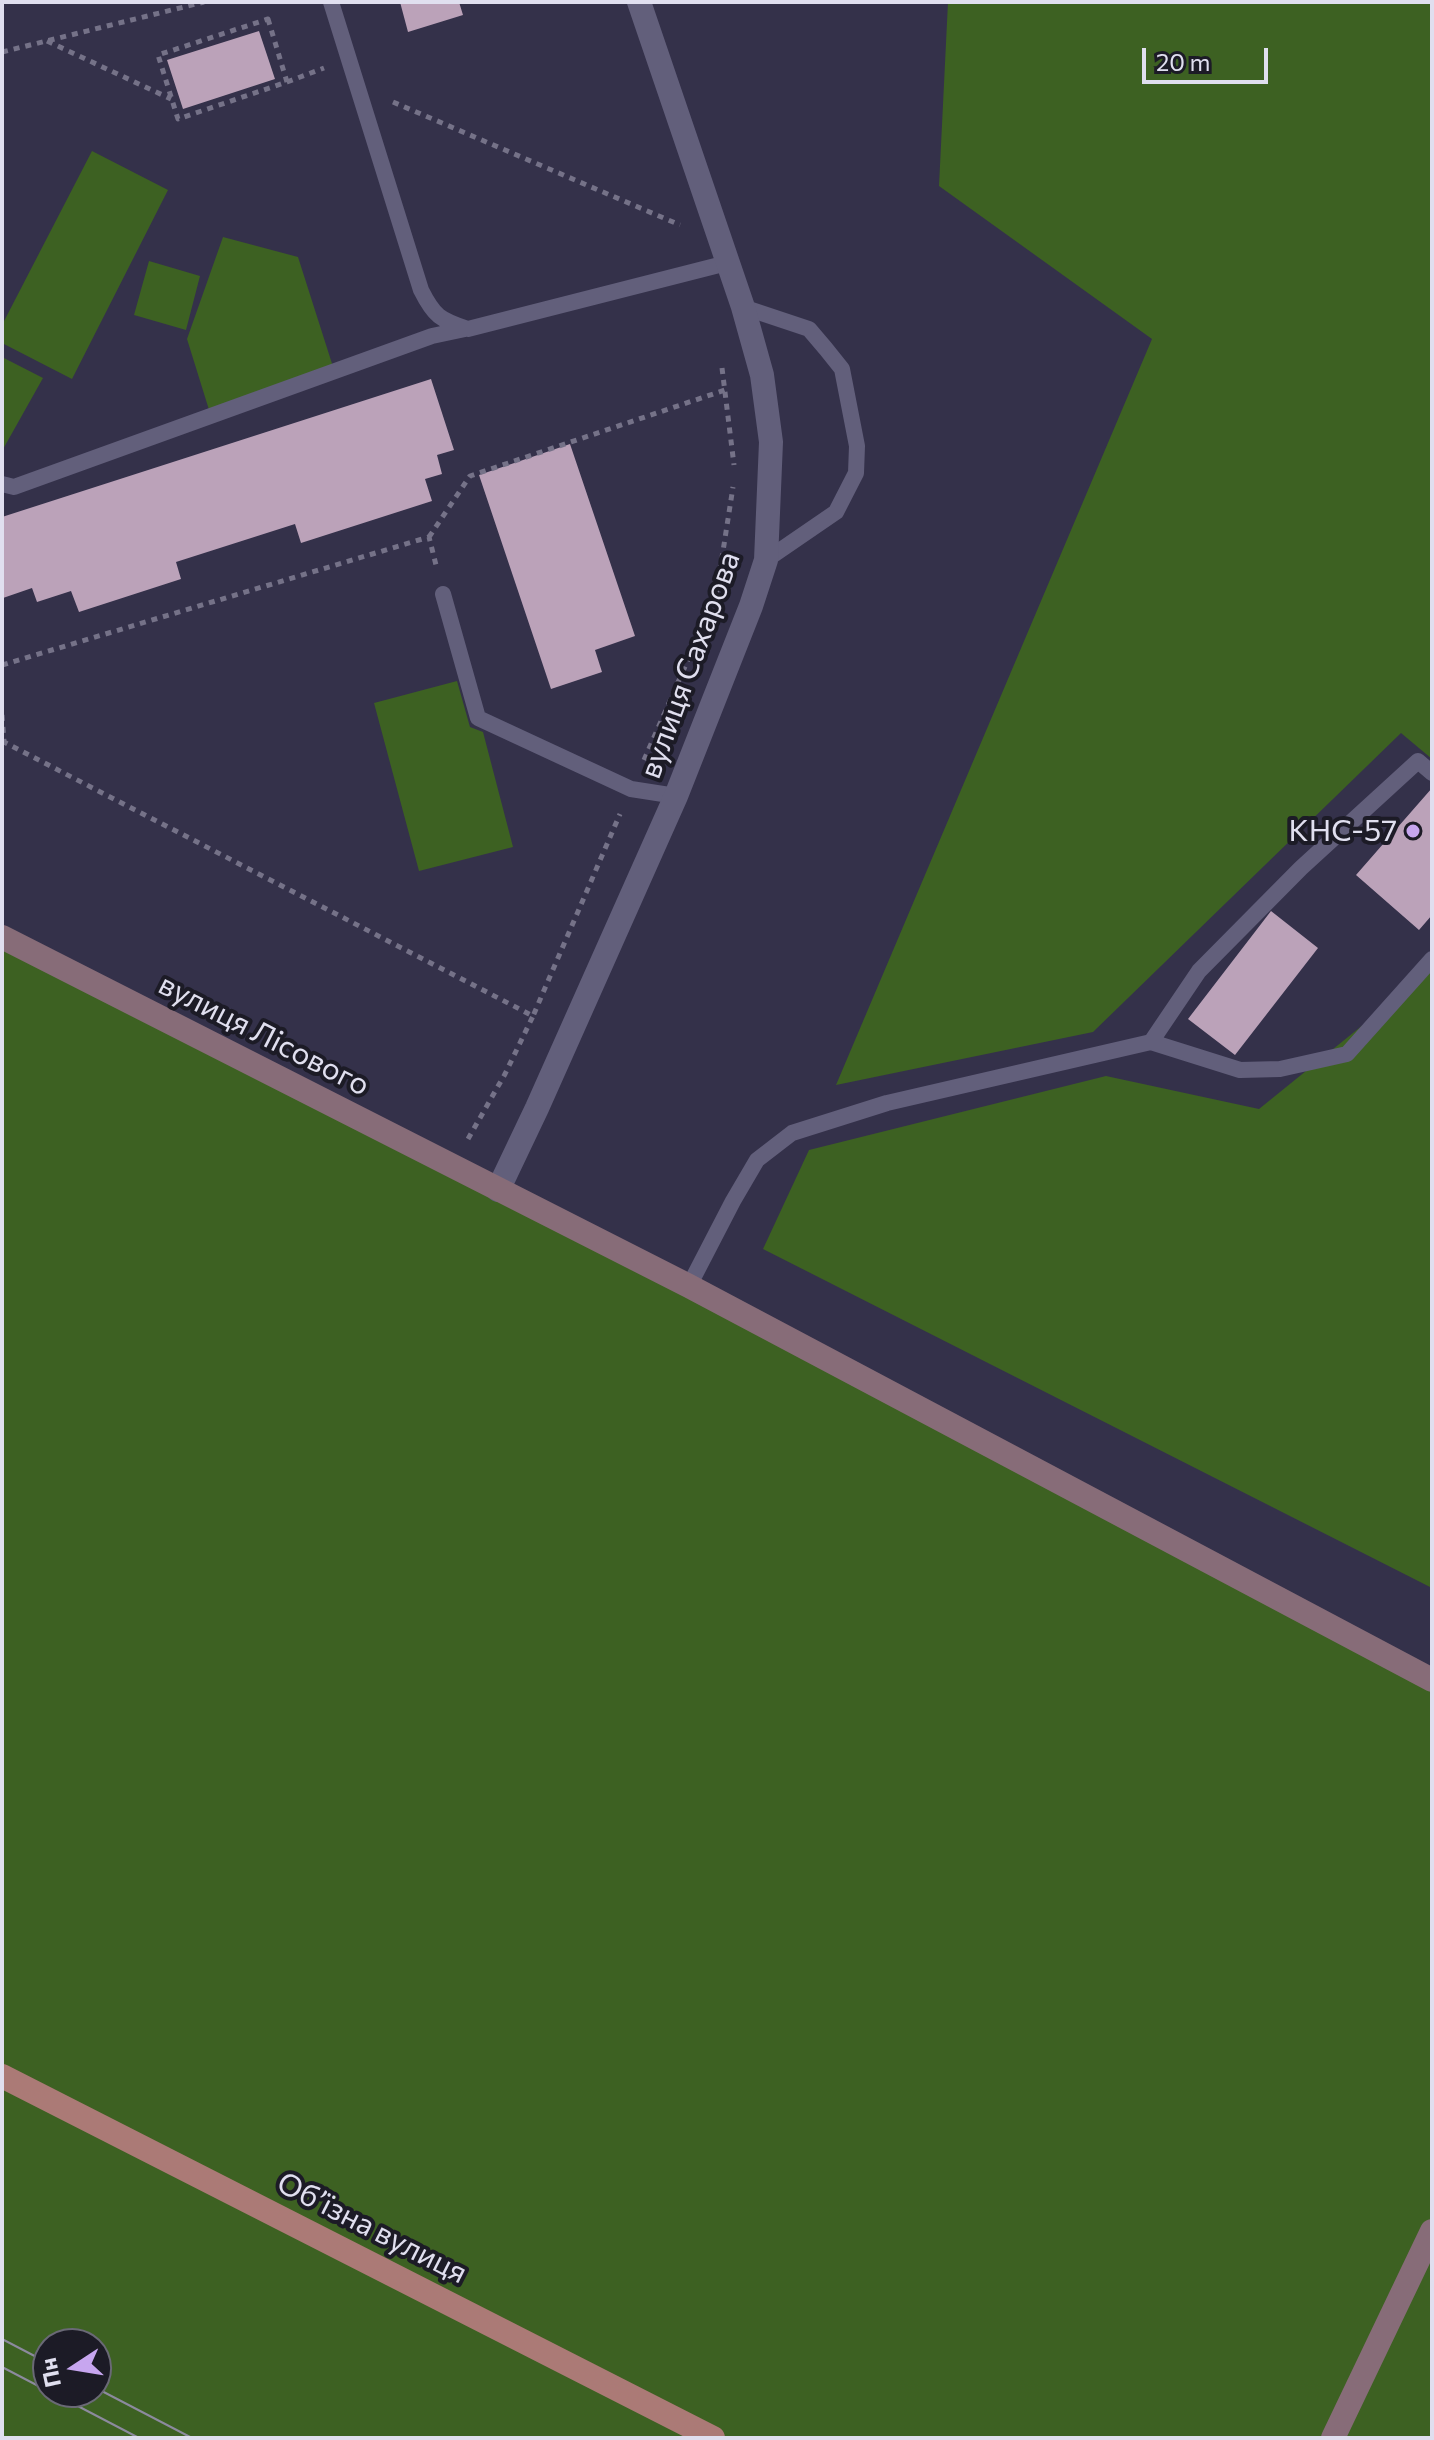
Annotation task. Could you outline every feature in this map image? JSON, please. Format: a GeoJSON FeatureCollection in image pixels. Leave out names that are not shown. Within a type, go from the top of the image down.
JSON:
{"type":"FeatureCollection","features":[{"type":"Feature","properties":{"kind":"main road","name":"Обʼїзна вулиця"},"geometry":{"type":"LineString","coordinates":[[2,2076],[713,2438]]}},
{"type":"Feature","properties":{"kind":"street","name":"вулиця Сахарова"},"geometry":{"type":"LineString","coordinates":[[498,1190],[676,796],[766,560],[771,442],[762,375],[743,307],[639,2]]}},
{"type":"Feature","properties":{"kind":"street","name":"вулиця Лісового"},"geometry":{"type":"LineString","coordinates":[[2,937],[689,1286],[1432,1680]]}},
{"type":"Feature","properties":{"kind":"street"},"geometry":{"type":"LineString","coordinates":[[1333,2438],[1432,2231]]}},
{"type":"Feature","properties":{"kind":"lane"},"geometry":{"type":"LineString","coordinates":[[331,2],[421,290],[430,309],[444,321],[468,329]]}},
{"type":"Feature","properties":{"kind":"lane"},"geometry":{"type":"LineString","coordinates":[[2,484],[14,487],[432,336],[727,263]]}},
{"type":"Feature","properties":{"kind":"lane"},"geometry":{"type":"LineString","coordinates":[[743,307],[809,329],[826,349],[842,369],[857,446],[856,473],[836,512],[766,560]]}},
{"type":"Feature","properties":{"kind":"lane"},"geometry":{"type":"LineString","coordinates":[[443,594],[478,718],[631,789],[676,796]]}},
{"type":"Feature","properties":{"kind":"lane"},"geometry":{"type":"LineString","coordinates":[[1151,1042],[1199,971],[1301,868],[1418,761],[1432,773]]}},
{"type":"Feature","properties":{"kind":"lane"},"geometry":{"type":"LineString","coordinates":[[689,1286],[757,1160],[792,1133],[887,1103],[1151,1042],[1240,1070],[1280,1069],[1347,1054],[1432,959]]}},
{"type":"Feature","properties":{"kind":"path"},"geometry":{"type":"LineString","coordinates":[[2,52],[204,2]]}},
{"type":"Feature","properties":{"kind":"path"},"geometry":{"type":"LineString","coordinates":[[47,41],[172,99],[178,119],[287,82],[268,19],[158,55],[172,99]]}},
{"type":"Feature","properties":{"kind":"path"},"geometry":{"type":"LineString","coordinates":[[359,87],[680,225]]}},
{"type":"Feature","properties":{"kind":"path"},"geometry":{"type":"LineString","coordinates":[[675,210],[696,271]]}},
{"type":"Feature","properties":{"kind":"path"},"geometry":{"type":"LineString","coordinates":[[452,1167],[505,1074],[533,1016],[716,596],[735,474],[719,356]]}},
{"type":"Feature","properties":{"kind":"path"},"geometry":{"type":"LineString","coordinates":[[2,665],[429,537],[470,476],[725,390]]}},
{"type":"Feature","properties":{"kind":"path"},"geometry":{"type":"LineString","coordinates":[[429,537],[443,594]]}},
{"type":"Feature","properties":{"kind":"path"},"geometry":{"type":"LineString","coordinates":[[2,715],[3,741],[533,1016]]}},
{"type":"Feature","properties":{"kind":"green space"},"geometry":{"type":"Polygon","coordinates":[[[948,2],[1432,2],[1432,759],[1401,733],[1093,1032],[836,1085],[1152,339],[939,186],[948,2]]]}},
{"type":"Feature","properties":{"kind":"green space"},"geometry":{"type":"Polygon","coordinates":[[[92,151],[168,190],[72,379],[2,343],[2,325],[92,151]]]}},
{"type":"Feature","properties":{"kind":"green space"},"geometry":{"type":"Polygon","coordinates":[[[223,237],[298,257],[335,373],[210,413],[187,339],[223,237]]]}},
{"type":"Feature","properties":{"kind":"green space"},"geometry":{"type":"Polygon","coordinates":[[[149,261],[200,276],[186,330],[134,315],[149,261]]]}},
{"type":"Feature","properties":{"kind":"green space"},"geometry":{"type":"Polygon","coordinates":[[[2,357],[43,378],[2,451],[2,357]]]}},
{"type":"Feature","properties":{"kind":"green space"},"geometry":{"type":"Polygon","coordinates":[[[457,681],[470,727],[483,732],[513,847],[419,871],[374,703],[457,681]]]}},
{"type":"Feature","properties":{"kind":"green space"},"geometry":{"type":"Polygon","coordinates":[[[2,937],[1432,1680],[1432,2438],[2,2438],[2,937]]]}},
{"type":"Feature","properties":{"kind":"green space"},"geometry":{"type":"Polygon","coordinates":[[[1432,969],[1432,1588],[763,1249],[809,1150],[1106,1076],[1259,1109],[1432,969]]]}},
{"type":"Feature","properties":{"kind":"building"},"geometry":{"type":"Polygon","coordinates":[[[400,2],[459,2],[463,15],[408,32],[400,2]]]}},
{"type":"Feature","properties":{"kind":"building"},"geometry":{"type":"Polygon","coordinates":[[[259,31],[275,79],[183,109],[167,60],[259,31]]]}},
{"type":"Feature","properties":{"kind":"building"},"geometry":{"type":"Polygon","coordinates":[[[431,379],[454,450],[437,455],[442,474],[425,479],[432,501],[301,543],[295,524],[176,562],[181,579],[79,612],[71,591],[37,602],[32,588],[3,598],[2,517],[431,379]]]}},
{"type":"Feature","properties":{"kind":"building"},"geometry":{"type":"Polygon","coordinates":[[[570,444],[635,636],[595,650],[602,672],[551,689],[479,475],[570,444]]]}},
{"type":"Feature","properties":{"kind":"building","name":"КНС-57"},"geometry":{"type":"Polygon","coordinates":[[[1432,788],[1432,915],[1419,930],[1356,875],[1432,788]]]}},
{"type":"Feature","properties":{"kind":"building"},"geometry":{"type":"Polygon","coordinates":[[[1271,911],[1318,948],[1235,1055],[1188,1019],[1271,911]]]}},
{"type":"Feature","properties":{"kind":"tram line"},"geometry":{"type":"LineString","coordinates":[[2,2339],[32,2355]]}},
{"type":"Feature","properties":{"kind":"tram line"},"geometry":{"type":"LineString","coordinates":[[2,2367],[32,2383]]}},
{"type":"Feature","properties":{"kind":"tram line"},"geometry":{"type":"LineString","coordinates":[[112,2396],[192,2438]]}},
{"type":"Feature","properties":{"kind":"tram line"},"geometry":{"type":"LineString","coordinates":[[82,2408],[139,2438]]}},
{"type":"Feature","properties":{"kind":"place","name":"КНС-57"},"geometry":{"type":"Point","coordinates":[1413,831]}}]}
